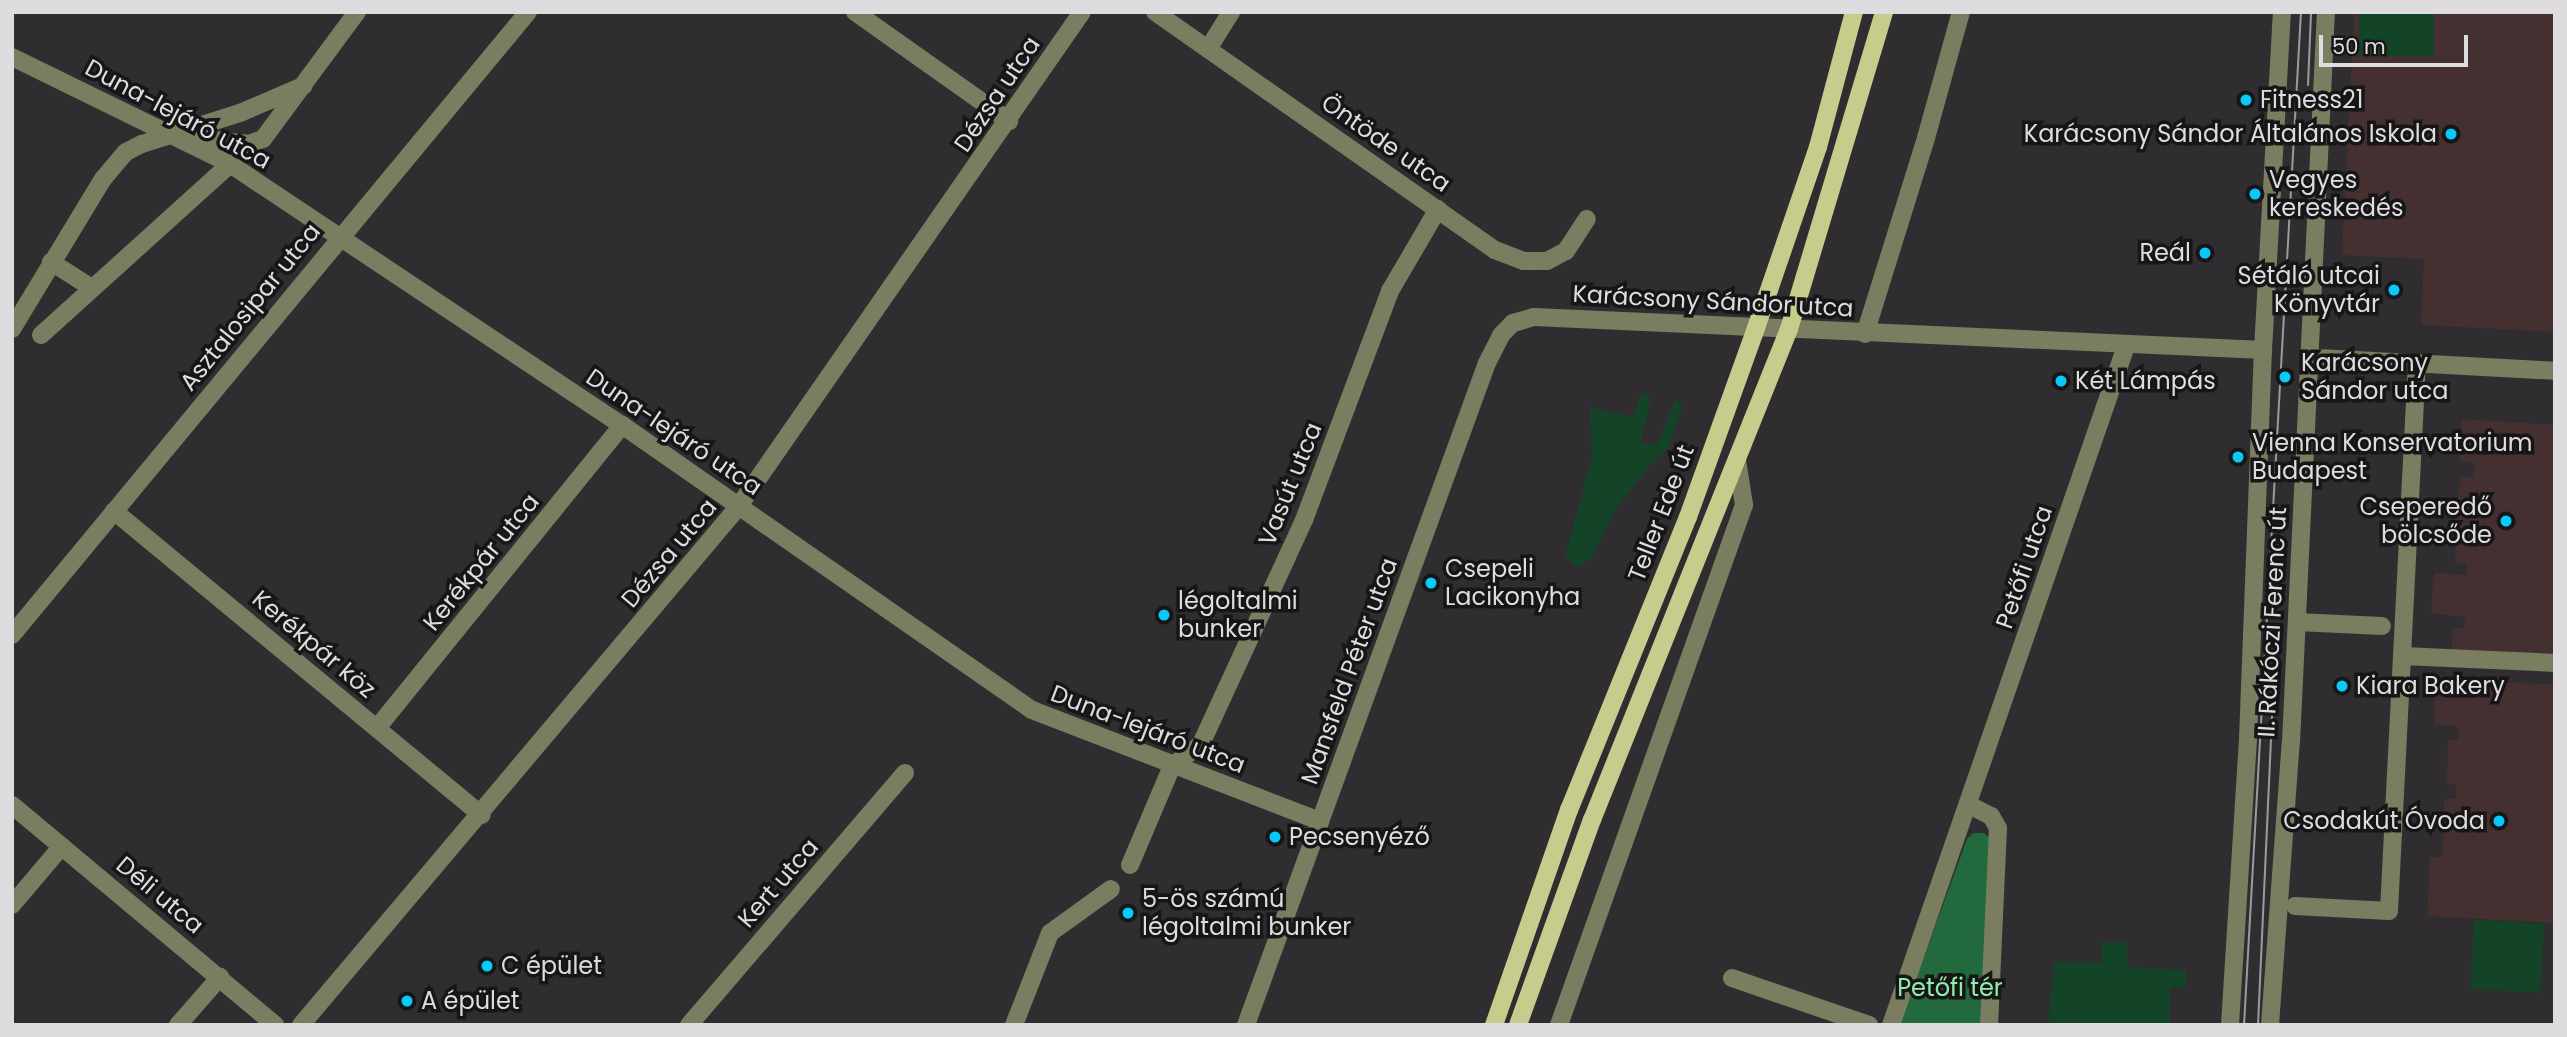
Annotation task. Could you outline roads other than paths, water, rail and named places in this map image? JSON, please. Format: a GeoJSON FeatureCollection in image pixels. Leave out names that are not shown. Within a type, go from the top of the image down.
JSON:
{"type":"FeatureCollection","features":[{"type":"Feature","properties":{"kind":"main road","name":"Teller Ede út"},"geometry":{"type":"LineString","coordinates":[[1494,1025],[1569,810],[1688,517],[1756,328],[1818,146],[1854,12]]}},
{"type":"Feature","properties":{"kind":"main road","name":"Teller Ede út"},"geometry":{"type":"LineString","coordinates":[[1518,1025],[1592,820],[1789,329],[1884,12]]}},
{"type":"Feature","properties":{"kind":"street"},"geometry":{"type":"LineString","coordinates":[[174,135],[249,144],[263,139],[357,12]]}},
{"type":"Feature","properties":{"kind":"street","name":"Asztalosipar utca"},"geometry":{"type":"LineString","coordinates":[[12,635],[528,12]]}},
{"type":"Feature","properties":{"kind":"street"},"geometry":{"type":"LineString","coordinates":[[855,12],[1009,121]]}},
{"type":"Feature","properties":{"kind":"street","name":"Dézsa utca"},"geometry":{"type":"LineString","coordinates":[[301,1025],[481,815],[739,506],[1009,121],[1082,12]]}},
{"type":"Feature","properties":{"kind":"street","name":"Öntöde utca"},"geometry":{"type":"LineString","coordinates":[[1154,12],[1495,250],[1522,261],[1547,261],[1566,251],[1587,219]]}},
{"type":"Feature","properties":{"kind":"street"},"geometry":{"type":"LineString","coordinates":[[1208,49],[1231,12]]}},
{"type":"Feature","properties":{"kind":"street"},"geometry":{"type":"LineString","coordinates":[[1864,334],[1926,138],[1961,12]]}},
{"type":"Feature","properties":{"kind":"street","name":"II. Rákóczi Ferenc út"},"geometry":{"type":"LineString","coordinates":[[2230,1025],[2248,739],[2263,350],[2282,12]]}},
{"type":"Feature","properties":{"kind":"street","name":"II. Rákóczi Ferenc út"},"geometry":{"type":"LineString","coordinates":[[2270,1025],[2297,622],[2326,12]]}},
{"type":"Feature","properties":{"kind":"street","name":"Duna-lejáró utca"},"geometry":{"type":"LineString","coordinates":[[12,57],[230,164],[622,425],[1032,710],[1320,821]]}},
{"type":"Feature","properties":{"kind":"street"},"geometry":{"type":"LineString","coordinates":[[12,329],[103,179],[126,152],[142,144],[240,113],[303,86]]}},
{"type":"Feature","properties":{"kind":"street"},"geometry":{"type":"LineString","coordinates":[[41,335],[230,164]]}},
{"type":"Feature","properties":{"kind":"street","name":"Vasút utca"},"geometry":{"type":"LineString","coordinates":[[1172,766],[1201,744],[1304,520],[1390,291],[1438,209]]}},
{"type":"Feature","properties":{"kind":"street"},"geometry":{"type":"LineString","coordinates":[[51,262],[92,288]]}},
{"type":"Feature","properties":{"kind":"street","name":"Karácsony Sándor utca"},"geometry":{"type":"LineString","coordinates":[[1501,335],[1513,323],[1534,317],[2126,346],[2263,350]]}},
{"type":"Feature","properties":{"kind":"street","name":"Mansfeld Péter utca"},"geometry":{"type":"LineString","coordinates":[[1246,1025],[1487,363],[1501,335]]}},
{"type":"Feature","properties":{"kind":"street","name":"Petőfi utca"},"geometry":{"type":"LineString","coordinates":[[1891,1025],[2126,346]]}},
{"type":"Feature","properties":{"kind":"street"},"geometry":{"type":"LineString","coordinates":[[2318,358],[2555,371]]}},
{"type":"Feature","properties":{"kind":"street"},"geometry":{"type":"LineString","coordinates":[[2295,906],[2389,911],[2417,363]]}},
{"type":"Feature","properties":{"kind":"street","name":"Kerékpár utca"},"geometry":{"type":"LineString","coordinates":[[377,728],[622,425]]}},
{"type":"Feature","properties":{"kind":"street"},"geometry":{"type":"LineString","coordinates":[[1559,1025],[1744,505],[1737,460]]}},
{"type":"Feature","properties":{"kind":"street","name":"Kerékpár köz"},"geometry":{"type":"LineString","coordinates":[[114,511],[481,815]]}},
{"type":"Feature","properties":{"kind":"street"},"geometry":{"type":"LineString","coordinates":[[2297,622],[2382,626]]}},
{"type":"Feature","properties":{"kind":"street"},"geometry":{"type":"LineString","coordinates":[[2403,656],[2555,663]]}},
{"type":"Feature","properties":{"kind":"street"},"geometry":{"type":"LineString","coordinates":[[1130,865],[1172,766]]}},
{"type":"Feature","properties":{"kind":"street","name":"Kert utca"},"geometry":{"type":"LineString","coordinates":[[689,1025],[905,773]]}},
{"type":"Feature","properties":{"kind":"street","name":"Déli utca"},"geometry":{"type":"LineString","coordinates":[[12,805],[275,1025]]}},
{"type":"Feature","properties":{"kind":"street"},"geometry":{"type":"LineString","coordinates":[[1969,805],[1991,816],[1998,828],[1989,1025]]}},
{"type":"Feature","properties":{"kind":"street"},"geometry":{"type":"LineString","coordinates":[[12,905],[62,846]]}},
{"type":"Feature","properties":{"kind":"street"},"geometry":{"type":"LineString","coordinates":[[1014,1025],[1050,933],[1111,889]]}},
{"type":"Feature","properties":{"kind":"street"},"geometry":{"type":"LineString","coordinates":[[178,1025],[220,977]]}},
{"type":"Feature","properties":{"kind":"street"},"geometry":{"type":"LineString","coordinates":[[1732,978],[1869,1025]]}},
{"type":"Feature","properties":{"kind":"tram line"},"geometry":{"type":"LineString","coordinates":[[2244,1025],[2301,12]]}},
{"type":"Feature","properties":{"kind":"tram line"},"geometry":{"type":"LineString","coordinates":[[2308,85],[2311,12]]}},
{"type":"Feature","properties":{"kind":"tram line"},"geometry":{"type":"LineString","coordinates":[[2258,1025],[2275,651]]}},
{"type":"Feature","properties":{"kind":"place","name":"Fitness21"},"geometry":{"type":"Point","coordinates":[2246,100]}},
{"type":"Feature","properties":{"kind":"place","name":"Karácsony Sándor Általános Iskola"},"geometry":{"type":"Point","coordinates":[2451,134]}},
{"type":"Feature","properties":{"kind":"place","name":"Vegyes kereskedés"},"geometry":{"type":"Point","coordinates":[2255,194]}},
{"type":"Feature","properties":{"kind":"place","name":"Reál"},"geometry":{"type":"Point","coordinates":[2205,253]}},
{"type":"Feature","properties":{"kind":"place","name":"Sétáló utcai Könyvtár"},"geometry":{"type":"Point","coordinates":[2394,290]}},
{"type":"Feature","properties":{"kind":"place","name":"Karácsony Sándor utca"},"geometry":{"type":"Point","coordinates":[2285,377]}},
{"type":"Feature","properties":{"kind":"place","name":"Két Lámpás"},"geometry":{"type":"Point","coordinates":[2061,381]}},
{"type":"Feature","properties":{"kind":"place","name":"Vienna Konservatorium Budapest"},"geometry":{"type":"Point","coordinates":[2238,457]}},
{"type":"Feature","properties":{"kind":"place","name":"Cseperedő bölcsőde"},"geometry":{"type":"Point","coordinates":[2506,521]}},
{"type":"Feature","properties":{"kind":"place","name":"Csepeli Lacikonyha"},"geometry":{"type":"Point","coordinates":[1431,583]}},
{"type":"Feature","properties":{"kind":"place","name":"légoltalmi bunker"},"geometry":{"type":"Point","coordinates":[1164,615]}},
{"type":"Feature","properties":{"kind":"place","name":"Kiara Bakery"},"geometry":{"type":"Point","coordinates":[2342,686]}},
{"type":"Feature","properties":{"kind":"place","name":"Csodakút Óvoda"},"geometry":{"type":"Point","coordinates":[2499,821]}},
{"type":"Feature","properties":{"kind":"place","name":"Pecsenyéző"},"geometry":{"type":"Point","coordinates":[1275,837]}},
{"type":"Feature","properties":{"kind":"place","name":"5-ös számú légoltalmi bunker"},"geometry":{"type":"Point","coordinates":[1128,913]}},
{"type":"Feature","properties":{"kind":"place","name":"C épület"},"geometry":{"type":"Point","coordinates":[487,966]}},
{"type":"Feature","properties":{"kind":"place","name":"A épület"},"geometry":{"type":"Point","coordinates":[407,1001]}},
{"type":"Feature","properties":{"kind":"park label","name":"Petőfi tér"},"geometry":{"type":"Point","coordinates":[1950,988]}}]}
